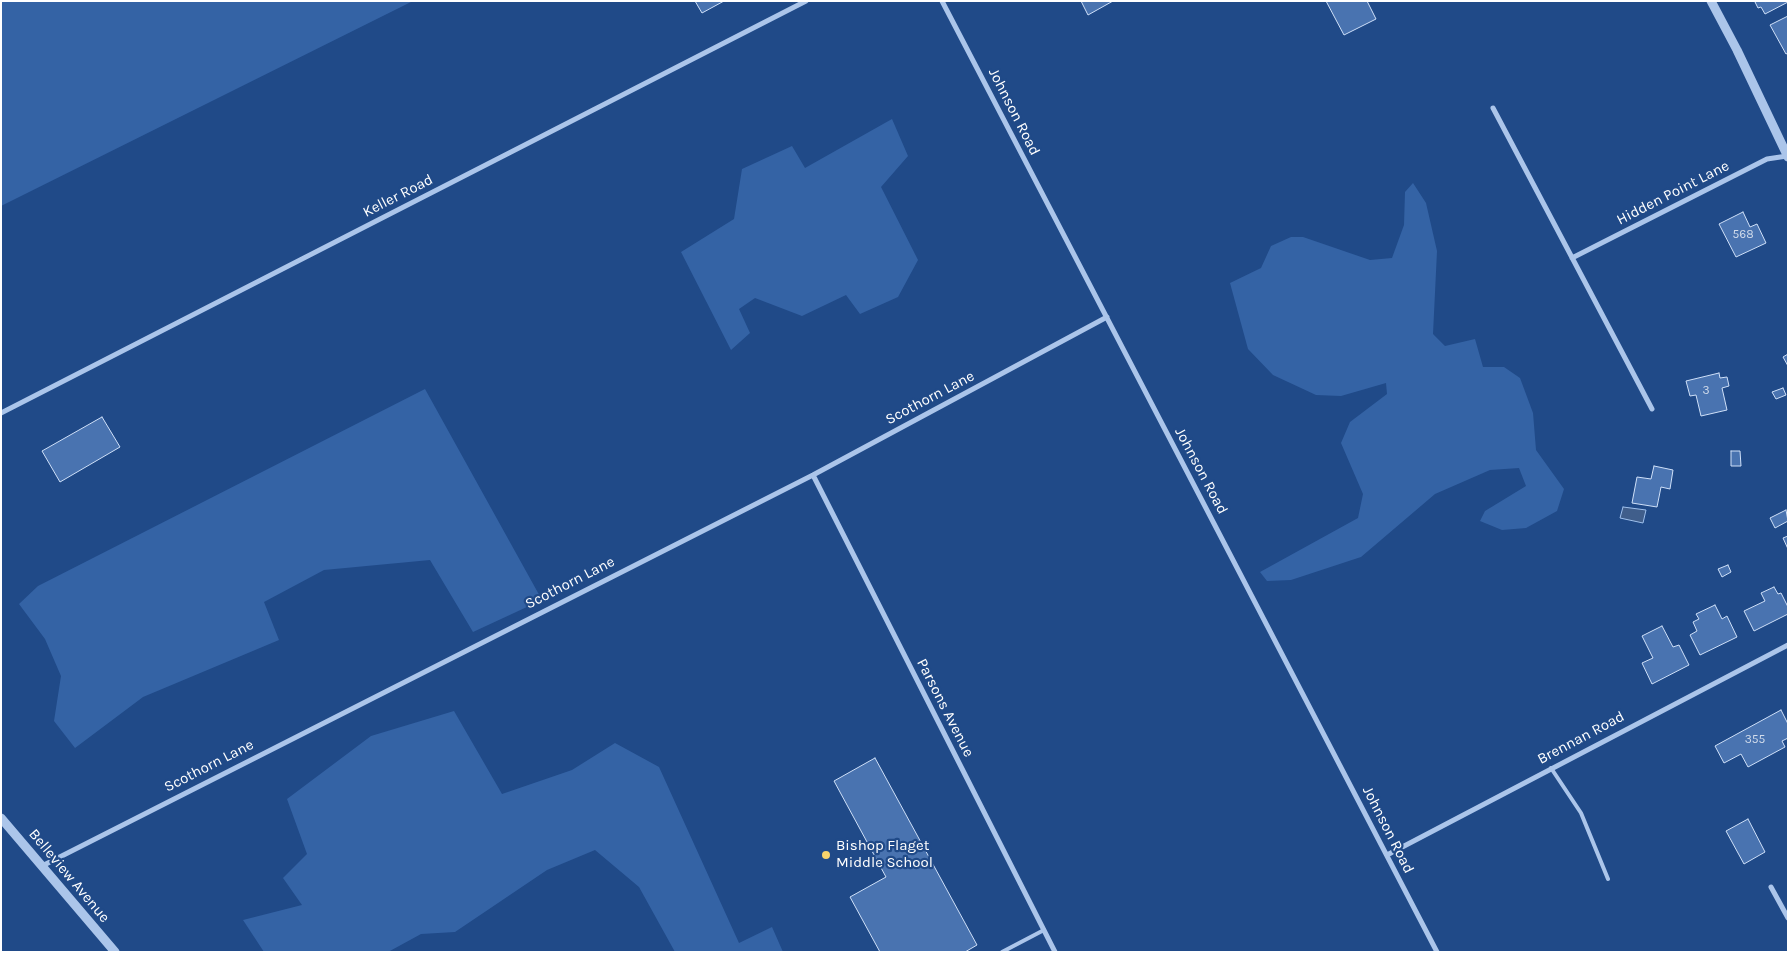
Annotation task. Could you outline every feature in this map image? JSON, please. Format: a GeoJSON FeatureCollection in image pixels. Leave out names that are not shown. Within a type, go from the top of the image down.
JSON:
{"type":"FeatureCollection","features":[{"type":"Feature","properties":{"kind":"street","name":"Keller Road"},"geometry":{"type":"LineString","coordinates":[[1,413],[806,1]]}},
{"type":"Feature","properties":{"kind":"street","name":"Johnson Road"},"geometry":{"type":"LineString","coordinates":[[942,1],[1437,952]]}},
{"type":"Feature","properties":{"kind":"street"},"geometry":{"type":"LineString","coordinates":[[1711,1],[1788,156]]}},
{"type":"Feature","properties":{"kind":"street"},"geometry":{"type":"LineString","coordinates":[[1493,108],[1652,409]]}},
{"type":"Feature","properties":{"kind":"street","name":"Hidden Point Lane"},"geometry":{"type":"LineString","coordinates":[[1572,258],[1767,159],[1788,156]]}},
{"type":"Feature","properties":{"kind":"street","name":"Scothorn Lane"},"geometry":{"type":"LineString","coordinates":[[42,866],[813,475],[1107,317]]}},
{"type":"Feature","properties":{"kind":"street","name":"Parsons Avenue"},"geometry":{"type":"LineString","coordinates":[[813,475],[1055,952]]}},
{"type":"Feature","properties":{"kind":"street","name":"Brennan Road"},"geometry":{"type":"LineString","coordinates":[[1387,855],[1788,645]]}},
{"type":"Feature","properties":{"kind":"street","name":"Belleview Avenue"},"geometry":{"type":"LineString","coordinates":[[1,818],[115,952]]}},
{"type":"Feature","properties":{"kind":"street"},"geometry":{"type":"LineString","coordinates":[[1771,887],[1788,918]]}},
{"type":"Feature","properties":{"kind":"lane"},"geometry":{"type":"LineString","coordinates":[[1551,768],[1581,813],[1608,879]]}},
{"type":"Feature","properties":{"kind":"lane"},"geometry":{"type":"LineString","coordinates":[[1002,952],[1044,930]]}},
{"type":"Feature","properties":{"kind":"shaded area"},"geometry":{"type":"Polygon","coordinates":[[[1,1],[413,1],[1,206],[1,1]]]}},
{"type":"Feature","properties":{"kind":"shaded area"},"geometry":{"type":"Polygon","coordinates":[[[892,119],[908,156],[881,187],[918,260],[898,297],[860,314],[846,295],[802,316],[755,298],[739,309],[750,333],[731,350],[681,252],[734,219],[742,169],[792,146],[805,168],[892,119]]]}},
{"type":"Feature","properties":{"kind":"shaded area"},"geometry":{"type":"Polygon","coordinates":[[[1413,183],[1426,203],[1437,251],[1433,334],[1445,346],[1475,339],[1483,367],[1504,367],[1520,378],[1533,413],[1536,450],[1564,489],[1557,511],[1526,528],[1502,530],[1480,521],[1485,511],[1526,486],[1519,468],[1490,470],[1435,494],[1361,557],[1291,580],[1267,581],[1260,572],[1358,518],[1363,494],[1341,443],[1350,422],[1387,394],[1386,383],[1341,396],[1316,395],[1273,375],[1248,349],[1230,283],[1261,268],[1271,246],[1291,237],[1303,237],[1370,260],[1392,258],[1404,225],[1405,192],[1413,183]]]}},
{"type":"Feature","properties":{"kind":"shaded area"},"geometry":{"type":"Polygon","coordinates":[[[425,389],[542,600],[473,632],[430,560],[324,570],[264,602],[279,640],[143,697],[75,748],[54,721],[61,676],[45,639],[19,604],[38,586],[425,389]]]}},
{"type":"Feature","properties":{"kind":"shaded area"},"geometry":{"type":"Polygon","coordinates":[[[1623,507],[1646,510],[1643,523],[1620,518],[1623,507]]]}},
{"type":"Feature","properties":{"kind":"shaded area"},"geometry":{"type":"Polygon","coordinates":[[[454,711],[502,794],[572,770],[615,743],[659,767],[739,943],[772,927],[783,952],[675,952],[639,887],[595,850],[547,870],[455,932],[421,934],[388,952],[264,952],[243,920],[302,905],[283,878],[307,854],[287,799],[371,736],[454,711]]]}},
{"type":"Feature","properties":{"kind":"building"},"geometry":{"type":"Polygon","coordinates":[[[695,1],[724,1],[702,13],[695,1]]]}},
{"type":"Feature","properties":{"kind":"building"},"geometry":{"type":"Polygon","coordinates":[[[1081,1],[1113,1],[1088,15],[1081,1]]]}},
{"type":"Feature","properties":{"kind":"building"},"geometry":{"type":"Polygon","coordinates":[[[1326,1],[1367,1],[1376,19],[1344,35],[1326,1]]]}},
{"type":"Feature","properties":{"kind":"building"},"geometry":{"type":"Polygon","coordinates":[[[1755,2],[1788,2],[1765,14],[1761,7],[1758,8],[1755,2]]]}},
{"type":"Feature","properties":{"kind":"building"},"geometry":{"type":"Polygon","coordinates":[[[1788,16],[1788,53],[1786,54],[1770,25],[1788,16]]]}},
{"type":"Feature","properties":{"kind":"building"},"geometry":{"type":"Polygon","coordinates":[[[1743,212],[1750,227],[1757,224],[1766,243],[1736,257],[1719,224],[1743,212]]]}},
{"type":"Feature","properties":{"kind":"building"},"geometry":{"type":"Polygon","coordinates":[[[1788,354],[1788,366],[1783,357],[1788,354]]]}},
{"type":"Feature","properties":{"kind":"building"},"geometry":{"type":"Polygon","coordinates":[[[1719,373],[1720,378],[1727,377],[1729,386],[1722,388],[1727,410],[1701,416],[1696,395],[1690,396],[1686,381],[1719,373]]]}},
{"type":"Feature","properties":{"kind":"building"},"geometry":{"type":"Polygon","coordinates":[[[1783,388],[1786,395],[1776,399],[1772,392],[1783,388]]]}},
{"type":"Feature","properties":{"kind":"building"},"geometry":{"type":"Polygon","coordinates":[[[102,417],[120,447],[60,482],[42,451],[102,417]]]}},
{"type":"Feature","properties":{"kind":"building"},"geometry":{"type":"Polygon","coordinates":[[[1731,451],[1740,451],[1741,466],[1731,466],[1731,451]]]}},
{"type":"Feature","properties":{"kind":"building"},"geometry":{"type":"Polygon","coordinates":[[[1654,466],[1673,470],[1670,489],[1661,487],[1657,507],[1632,503],[1637,477],[1651,479],[1654,466]]]}},
{"type":"Feature","properties":{"kind":"building"},"geometry":{"type":"Polygon","coordinates":[[[1786,510],[1788,521],[1775,528],[1770,518],[1786,510]]]}},
{"type":"Feature","properties":{"kind":"building"},"geometry":{"type":"Polygon","coordinates":[[[1788,536],[1788,549],[1783,538],[1788,536]]]}},
{"type":"Feature","properties":{"kind":"building"},"geometry":{"type":"Polygon","coordinates":[[[1728,565],[1731,572],[1722,577],[1718,569],[1728,565]]]}},
{"type":"Feature","properties":{"kind":"building"},"geometry":{"type":"Polygon","coordinates":[[[1774,587],[1778,594],[1781,593],[1788,607],[1788,614],[1754,631],[1744,611],[1765,601],[1761,593],[1774,587]]]}},
{"type":"Feature","properties":{"kind":"building"},"geometry":{"type":"Polygon","coordinates":[[[1715,605],[1722,619],[1727,616],[1737,637],[1700,655],[1690,635],[1697,631],[1693,622],[1699,619],[1696,614],[1715,605]]]}},
{"type":"Feature","properties":{"kind":"building"},"geometry":{"type":"Polygon","coordinates":[[[1662,626],[1673,647],[1679,645],[1689,665],[1652,684],[1642,663],[1653,658],[1642,636],[1662,626]]]}},
{"type":"Feature","properties":{"kind":"building"},"geometry":{"type":"Polygon","coordinates":[[[1781,710],[1788,724],[1788,738],[1782,741],[1785,747],[1748,767],[1741,754],[1724,763],[1715,746],[1781,710]]]}},
{"type":"Feature","properties":{"kind":"building"},"geometry":{"type":"Polygon","coordinates":[[[875,758],[977,945],[965,952],[880,952],[850,897],[886,877],[834,781],[875,758]]]}},
{"type":"Feature","properties":{"kind":"building"},"geometry":{"type":"Polygon","coordinates":[[[1748,819],[1765,852],[1744,864],[1726,831],[1748,819]]]}},
{"type":"Feature","properties":{"kind":"place","name":"Bishop Flaget Middle School"},"geometry":{"type":"Point","coordinates":[826,855]}}]}
